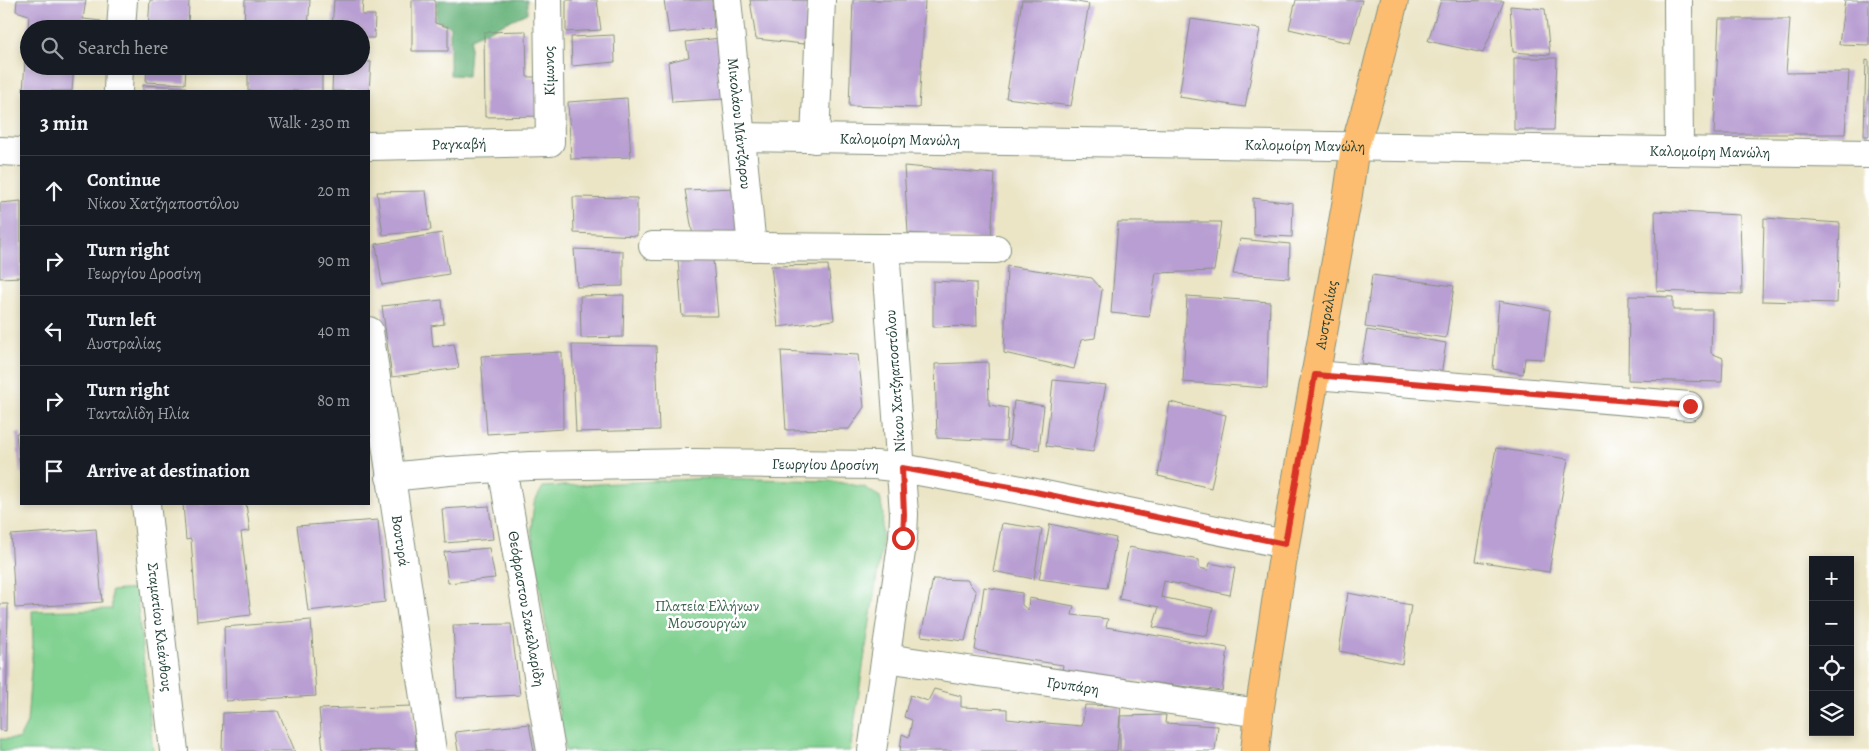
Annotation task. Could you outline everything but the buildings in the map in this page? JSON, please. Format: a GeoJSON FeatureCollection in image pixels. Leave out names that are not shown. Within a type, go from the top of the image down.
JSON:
{"type":"FeatureCollection","features":[{"type":"Feature","properties":{"kind":"main road","name":"Αυστραλίας"},"geometry":{"type":"LineString","coordinates":[[1256,751],[1285,544],[1355,146],[1371,92],[1394,0]]}},
{"type":"Feature","properties":{"kind":"street"},"geometry":{"type":"LineString","coordinates":[[122,20],[123,0]]}},
{"type":"Feature","properties":{"kind":"street","name":"Κίμωνος"},"geometry":{"type":"LineString","coordinates":[[548,0],[550,142]]}},
{"type":"Feature","properties":{"kind":"street","name":"Μικολάου Μάντζαρου"},"geometry":{"type":"LineString","coordinates":[[727,0],[752,247]]}},
{"type":"Feature","properties":{"kind":"street"},"geometry":{"type":"LineString","coordinates":[[815,139],[821,0]]}},
{"type":"Feature","properties":{"kind":"street"},"geometry":{"type":"LineString","coordinates":[[1678,0],[1679,151]]}},
{"type":"Feature","properties":{"kind":"street"},"geometry":{"type":"LineString","coordinates":[[118,90],[119,75]]}},
{"type":"Feature","properties":{"kind":"street","name":"Καλομοίρη Μανώλη"},"geometry":{"type":"LineString","coordinates":[[741,137],[1869,154]]}},
{"type":"Feature","properties":{"kind":"street","name":"Ραγκαβή"},"geometry":{"type":"LineString","coordinates":[[370,146],[550,142]]}},
{"type":"Feature","properties":{"kind":"street"},"geometry":{"type":"LineString","coordinates":[[0,151],[20,152]]}},
{"type":"Feature","properties":{"kind":"street"},"geometry":{"type":"LineString","coordinates":[[654,246],[996,250]]}},
{"type":"Feature","properties":{"kind":"street","name":"Νίκου Χατζηαποστόλου"},"geometry":{"type":"LineString","coordinates":[[872,751],[903,538],[904,514],[885,248]]}},
{"type":"Feature","properties":{"kind":"street","name":"Βουτυρά"},"geometry":{"type":"LineString","coordinates":[[370,338],[432,751]]}},
{"type":"Feature","properties":{"kind":"street"},"geometry":{"type":"LineString","coordinates":[[1315,375],[1690,406]]}},
{"type":"Feature","properties":{"kind":"street","name":"Γεωργίου Δροσίνη"},"geometry":{"type":"LineString","coordinates":[[390,477],[502,467],[692,463],[845,464],[902,468],[1016,488],[1285,544]]}},
{"type":"Feature","properties":{"kind":"street","name":"Θεόφραστου Σακελλαρίδη"},"geometry":{"type":"LineString","coordinates":[[502,467],[551,751]]}},
{"type":"Feature","properties":{"kind":"street","name":"Σταματίου Κλεάνθους"},"geometry":{"type":"LineString","coordinates":[[146,505],[174,751]]}},
{"type":"Feature","properties":{"kind":"street","name":"Γρυπάρη"},"geometry":{"type":"LineString","coordinates":[[886,658],[1260,713]]}},
{"type":"Feature","properties":{"kind":"green space"},"geometry":{"type":"Polygon","coordinates":[[[438,0],[527,0],[527,13],[471,38],[468,76],[450,75],[450,26],[436,20],[438,0]]]}},
{"type":"Feature","properties":{"kind":"green space","name":"Πλατεία Ελλήνων Μουσουργών"},"geometry":{"type":"Polygon","coordinates":[[[711,478],[832,481],[864,487],[880,497],[883,513],[881,550],[850,751],[565,751],[531,528],[534,503],[543,487],[711,478]]]}},
{"type":"Feature","properties":{"kind":"green space"},"geometry":{"type":"Polygon","coordinates":[[[136,589],[153,751],[0,751],[0,739],[19,739],[27,723],[33,644],[32,611],[112,609],[111,591],[136,589]]]}},
{"type":"Feature","properties":{"kind":"route"},"geometry":{"type":"LineString","coordinates":[[903,538],[904,492],[902,468],[1016,488],[1285,544],[1315,375],[1690,406]]}}]}
